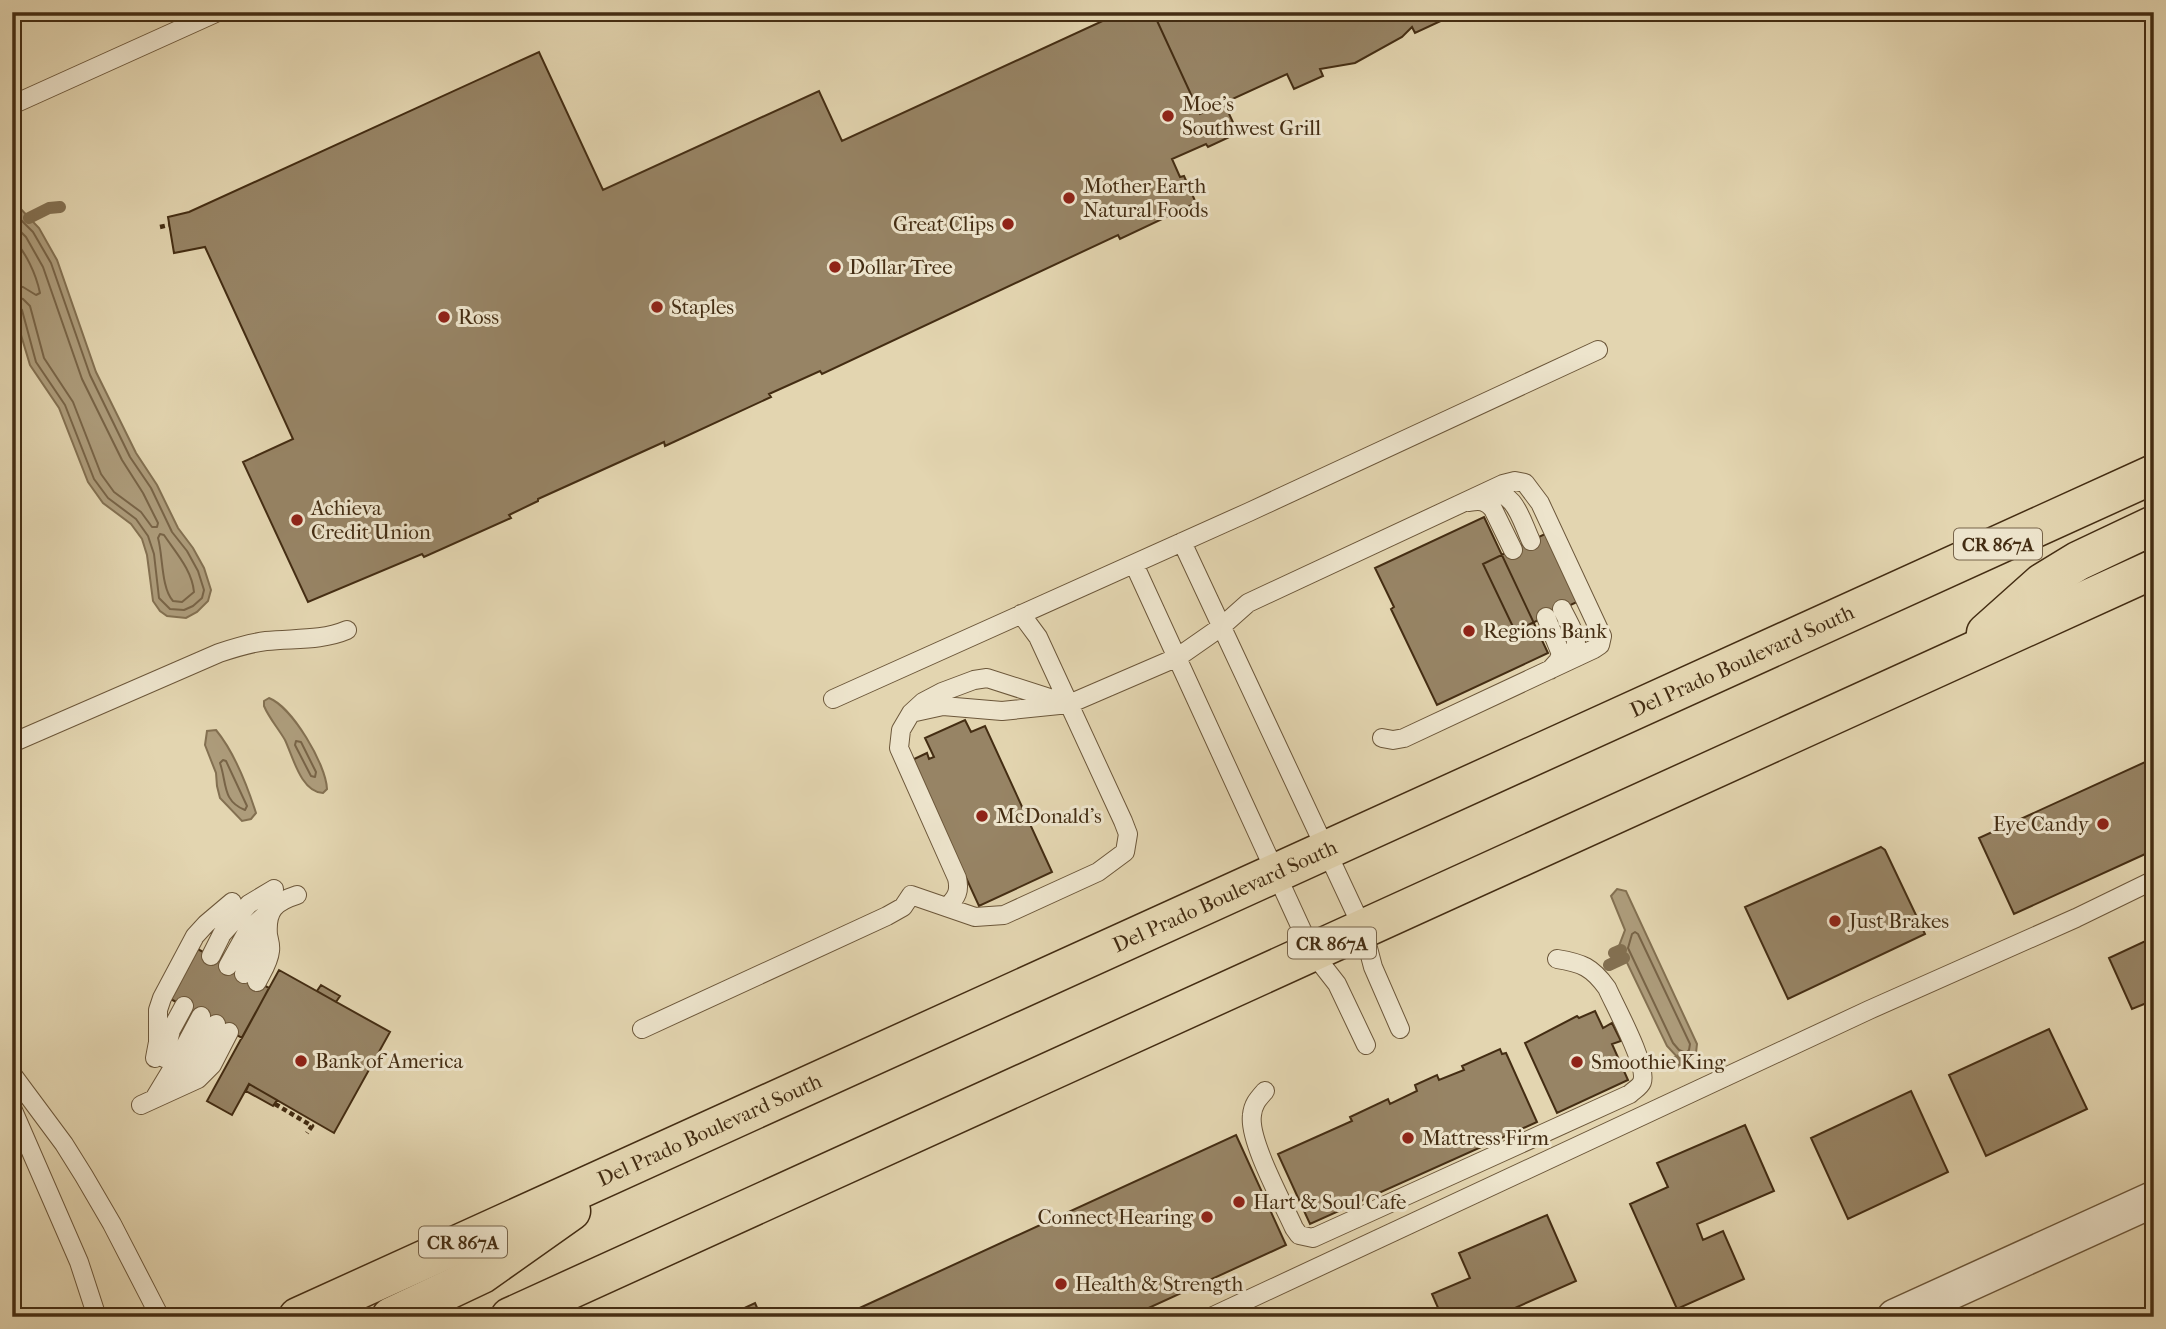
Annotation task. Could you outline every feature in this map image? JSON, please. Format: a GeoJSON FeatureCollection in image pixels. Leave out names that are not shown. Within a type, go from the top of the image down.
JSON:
{"type":"FeatureCollection","features":[{"type":"Feature","properties":{"kind":"main road","name":"Del Prado Boulevard South"},"geometry":{"type":"LineString","coordinates":[[298,1317],[2154,474]]}},
{"type":"Feature","properties":{"kind":"main road"},"geometry":{"type":"LineString","coordinates":[[1956,660],[2042,583],[2078,561],[2154,525]]}},
{"type":"Feature","properties":{"kind":"main road","name":"CR 867A"},"geometry":{"type":"LineString","coordinates":[[510,1317],[2154,569]]}},
{"type":"Feature","properties":{"kind":"main road"},"geometry":{"type":"LineString","coordinates":[[391,1317],[482,1274],[560,1220],[628,1167]]}},
{"type":"Feature","properties":{"kind":"street"},"geometry":{"type":"LineString","coordinates":[[1895,1317],[2154,1199]]}},
{"type":"Feature","properties":{"kind":"lane"},"geometry":{"type":"LineString","coordinates":[[12,105],[218,12]]}},
{"type":"Feature","properties":{"kind":"lane"},"geometry":{"type":"LineString","coordinates":[[834,699],[1135,564],[1598,350]]}},
{"type":"Feature","properties":{"kind":"lane"},"geometry":{"type":"LineString","coordinates":[[911,713],[943,706],[1002,711],[1069,704],[1178,657],[1221,627],[1248,603],[1481,494],[1515,481],[1525,483],[1540,502],[1602,636],[1600,645],[1404,738],[1382,738]]}},
{"type":"Feature","properties":{"kind":"lane"},"geometry":{"type":"LineString","coordinates":[[1481,494],[1492,492],[1507,496],[1531,541]]}},
{"type":"Feature","properties":{"kind":"lane"},"geometry":{"type":"LineString","coordinates":[[1461,503],[1481,500],[1489,503],[1513,550]]}},
{"type":"Feature","properties":{"kind":"lane"},"geometry":{"type":"LineString","coordinates":[[1182,542],[1363,929],[1373,967],[1401,1029]]}},
{"type":"Feature","properties":{"kind":"lane"},"geometry":{"type":"LineString","coordinates":[[1135,564],[1312,952],[1336,984],[1366,1045]]}},
{"type":"Feature","properties":{"kind":"lane"},"geometry":{"type":"LineString","coordinates":[[1562,609],[1577,641],[1575,654],[1568,662]]}},
{"type":"Feature","properties":{"kind":"lane"},"geometry":{"type":"LineString","coordinates":[[642,1029],[887,916],[903,907],[912,895],[975,917],[1004,915],[1098,872],[1125,852],[1128,834],[1124,821],[1038,637],[1021,614]]}},
{"type":"Feature","properties":{"kind":"lane"},"geometry":{"type":"LineString","coordinates":[[1546,617],[1561,653],[1550,670]]}},
{"type":"Feature","properties":{"kind":"lane"},"geometry":{"type":"LineString","coordinates":[[12,743],[219,653],[245,645],[315,639],[347,630]]}},
{"type":"Feature","properties":{"kind":"lane"},"geometry":{"type":"LineString","coordinates":[[947,907],[956,899],[959,889],[957,878],[899,748],[901,730],[911,713],[923,702],[942,692],[987,678],[1069,704]]}},
{"type":"Feature","properties":{"kind":"lane"},"geometry":{"type":"LineString","coordinates":[[1211,1317],[2154,880]]}},
{"type":"Feature","properties":{"kind":"lane"},"geometry":{"type":"LineString","coordinates":[[211,956],[222,934],[249,904],[275,897],[282,900],[297,895]]}},
{"type":"Feature","properties":{"kind":"lane"},"geometry":{"type":"LineString","coordinates":[[275,897],[267,923],[243,974],[248,930],[275,897]]}},
{"type":"Feature","properties":{"kind":"lane"},"geometry":{"type":"LineString","coordinates":[[155,1058],[158,1010],[162,999],[195,936],[206,923],[232,902]]}},
{"type":"Feature","properties":{"kind":"lane"},"geometry":{"type":"LineString","coordinates":[[1265,1091],[1255,1103],[1252,1114],[1251,1123],[1256,1142],[1294,1228],[1299,1235],[1313,1238],[1638,1088],[1642,1082],[1642,1066],[1607,988],[1600,978],[1585,966],[1557,959]]}},
{"type":"Feature","properties":{"kind":"lane"},"geometry":{"type":"LineString","coordinates":[[155,1078],[164,1058],[171,1030],[184,1006]]}},
{"type":"Feature","properties":{"kind":"lane"},"geometry":{"type":"LineString","coordinates":[[215,1024],[195,1064],[175,1091],[147,1102],[177,1061],[215,1024]]}},
{"type":"Feature","properties":{"kind":"lane"},"geometry":{"type":"LineString","coordinates":[[12,1074],[64,1144],[84,1176],[160,1317]]}},
{"type":"Feature","properties":{"kind":"lane"},"geometry":{"type":"LineString","coordinates":[[12,1108],[79,1262],[97,1317]]}},
{"type":"Feature","properties":{"kind":"lane"},"geometry":{"type":"LineString","coordinates":[[1466,1168],[1477,1192]]}},
{"type":"Feature","properties":{"kind":"path"},"geometry":{"type":"LineString","coordinates":[[160,227],[169,225]]}},
{"type":"Feature","properties":{"kind":"path"},"geometry":{"type":"LineString","coordinates":[[275,1104],[312,1126],[307,1133]]}},
{"type":"Feature","properties":{"kind":"water"},"geometry":{"type":"Polygon","coordinates":[[[12,203],[39,228],[57,260],[96,372],[136,453],[204,568],[211,590],[208,601],[186,618],[167,616],[153,601],[147,555],[142,539],[131,524],[103,503],[88,482],[59,408],[30,365],[12,305],[12,203]]]}},
{"type":"Feature","properties":{"kind":"water"},"geometry":{"type":"Polygon","coordinates":[[[269,698],[288,712],[306,737],[325,778],[327,789],[323,793],[315,791],[303,780],[285,740],[264,706],[264,701],[269,698]]]}},
{"type":"Feature","properties":{"kind":"water"},"geometry":{"type":"Polygon","coordinates":[[[216,730],[235,759],[244,780],[256,813],[251,819],[242,821],[220,798],[216,773],[205,745],[207,731],[216,730]]]}},
{"type":"Feature","properties":{"kind":"water"},"geometry":{"type":"Polygon","coordinates":[[[1617,889],[1626,891],[1697,1044],[1696,1053],[1690,1060],[1680,1060],[1667,1046],[1619,946],[1625,930],[1611,896],[1617,889]]]}},
{"type":"Feature","properties":{"kind":"building"},"geometry":{"type":"Polygon","coordinates":[[[1122,12],[1153,12],[1200,114],[1224,103],[1238,133],[1172,159],[1180,177],[1184,176],[1196,203],[1120,239],[1118,235],[822,374],[820,371],[769,394],[771,397],[665,446],[664,442],[538,499],[509,515],[511,518],[424,557],[422,554],[308,602],[243,462],[293,439],[205,247],[174,253],[168,217],[189,212],[539,52],[603,190],[819,91],[842,141],[1122,12]]]}},
{"type":"Feature","properties":{"kind":"building"},"geometry":{"type":"Polygon","coordinates":[[[1153,12],[1441,12],[1445,19],[1415,33],[1412,27],[1402,37],[1355,63],[1320,69],[1323,76],[1294,89],[1287,74],[1200,114],[1153,12]]]}},
{"type":"Feature","properties":{"kind":"building","name":"Regions Bank"},"geometry":{"type":"Polygon","coordinates":[[[1484,517],[1548,653],[1437,705],[1391,609],[1394,607],[1375,568],[1484,517]]]}},
{"type":"Feature","properties":{"kind":"building"},"geometry":{"type":"Polygon","coordinates":[[[1547,533],[1579,601],[1515,631],[1483,564],[1547,533]]]}},
{"type":"Feature","properties":{"kind":"building","name":"McDonald's"},"geometry":{"type":"Polygon","coordinates":[[[965,720],[971,732],[985,726],[1052,872],[979,906],[912,760],[927,753],[929,759],[934,757],[925,738],[965,720]]]}},
{"type":"Feature","properties":{"kind":"building"},"geometry":{"type":"Polygon","coordinates":[[[2154,758],[2154,850],[2014,914],[1979,838],[2154,758]]]}},
{"type":"Feature","properties":{"kind":"building","name":"Just Brakes"},"geometry":{"type":"Polygon","coordinates":[[[1881,847],[1885,850],[1925,934],[1788,999],[1745,907],[1881,847]]]}},
{"type":"Feature","properties":{"kind":"building"},"geometry":{"type":"Polygon","coordinates":[[[2154,937],[2154,1000],[2132,1009],[2109,958],[2154,937]]]}},
{"type":"Feature","properties":{"kind":"building"},"geometry":{"type":"Polygon","coordinates":[[[194,947],[269,988],[242,1038],[167,997],[194,947]]]}},
{"type":"Feature","properties":{"kind":"building","name":"Bank of America"},"geometry":{"type":"Polygon","coordinates":[[[279,970],[390,1032],[334,1133],[249,1084],[232,1115],[207,1101],[279,970]]]}},
{"type":"Feature","properties":{"kind":"building"},"geometry":{"type":"Polygon","coordinates":[[[321,985],[340,996],[336,1002],[317,991],[321,985]]]}},
{"type":"Feature","properties":{"kind":"building","name":"Smoothie King"},"geometry":{"type":"Polygon","coordinates":[[[1595,1011],[1603,1028],[1612,1023],[1621,1041],[1612,1044],[1628,1080],[1557,1113],[1525,1043],[1577,1016],[1579,1018],[1595,1011]]]}},
{"type":"Feature","properties":{"kind":"building"},"geometry":{"type":"Polygon","coordinates":[[[2049,1029],[2087,1109],[1986,1156],[1949,1075],[2049,1029]]]}},
{"type":"Feature","properties":{"kind":"building","name":"Mattress Firm"},"geometry":{"type":"Polygon","coordinates":[[[1500,1049],[1502,1054],[1506,1053],[1537,1122],[1310,1224],[1278,1154],[1352,1121],[1350,1117],[1388,1099],[1390,1104],[1417,1091],[1415,1085],[1437,1075],[1439,1080],[1464,1070],[1462,1066],[1500,1049]]]}},
{"type":"Feature","properties":{"kind":"building"},"geometry":{"type":"Polygon","coordinates":[[[249,1084],[277,1100],[273,1106],[246,1091],[249,1084]]]}},
{"type":"Feature","properties":{"kind":"building"},"geometry":{"type":"Polygon","coordinates":[[[1911,1091],[1948,1172],[1848,1219],[1811,1138],[1911,1091]]]}},
{"type":"Feature","properties":{"kind":"building"},"geometry":{"type":"Polygon","coordinates":[[[1745,1125],[1774,1191],[1697,1224],[1703,1240],[1723,1231],[1744,1279],[1677,1309],[1630,1204],[1668,1187],[1657,1163],[1745,1125]]]}},
{"type":"Feature","properties":{"kind":"building"},"geometry":{"type":"Polygon","coordinates":[[[1236,1135],[1286,1245],[1129,1317],[840,1317],[1236,1135]]]}},
{"type":"Feature","properties":{"kind":"building"},"geometry":{"type":"Polygon","coordinates":[[[1547,1215],[1576,1281],[1499,1315],[1500,1317],[1442,1317],[1432,1294],[1470,1278],[1459,1253],[1547,1215]]]}},
{"type":"Feature","properties":{"kind":"building"},"geometry":{"type":"Polygon","coordinates":[[[755,1303],[761,1317],[725,1317],[755,1303]]]}},
{"type":"Feature","properties":{"kind":"building"},"geometry":{"type":"Polygon","coordinates":[[[2154,1306],[2154,1317],[2130,1317],[2154,1306]]]}},
{"type":"Feature","properties":{"kind":"waterway"},"geometry":{"type":"LineString","coordinates":[[29,218],[49,208],[60,207]]}},
{"type":"Feature","properties":{"kind":"waterway"},"geometry":{"type":"LineString","coordinates":[[1614,953],[1621,950]]}},
{"type":"Feature","properties":{"kind":"waterway"},"geometry":{"type":"LineString","coordinates":[[1609,965],[1624,958]]}},
{"type":"Feature","properties":{"kind":"waterway"},"geometry":{"type":"LineString","coordinates":[[1671,1065],[1680,1060]]}},
{"type":"Feature","properties":{"kind":"place","name":"Moe's Southwest Grill"},"geometry":{"type":"Point","coordinates":[1168,116]}},
{"type":"Feature","properties":{"kind":"place","name":"Mother Earth Natural Foods"},"geometry":{"type":"Point","coordinates":[1069,198]}},
{"type":"Feature","properties":{"kind":"place","name":"Great Clips"},"geometry":{"type":"Point","coordinates":[1008,224]}},
{"type":"Feature","properties":{"kind":"place","name":"Dollar Tree"},"geometry":{"type":"Point","coordinates":[835,267]}},
{"type":"Feature","properties":{"kind":"place","name":"Staples"},"geometry":{"type":"Point","coordinates":[657,307]}},
{"type":"Feature","properties":{"kind":"place","name":"Ross"},"geometry":{"type":"Point","coordinates":[444,317]}},
{"type":"Feature","properties":{"kind":"place","name":"Achieva Credit Union"},"geometry":{"type":"Point","coordinates":[297,520]}},
{"type":"Feature","properties":{"kind":"place","name":"Regions Bank"},"geometry":{"type":"Point","coordinates":[1469,631]}},
{"type":"Feature","properties":{"kind":"place","name":"McDonald's"},"geometry":{"type":"Point","coordinates":[982,816]}},
{"type":"Feature","properties":{"kind":"place","name":"Eye Candy"},"geometry":{"type":"Point","coordinates":[2103,824]}},
{"type":"Feature","properties":{"kind":"place","name":"Just Brakes"},"geometry":{"type":"Point","coordinates":[1835,921]}},
{"type":"Feature","properties":{"kind":"place","name":"Bank of America"},"geometry":{"type":"Point","coordinates":[301,1061]}},
{"type":"Feature","properties":{"kind":"place","name":"Smoothie King"},"geometry":{"type":"Point","coordinates":[1577,1062]}},
{"type":"Feature","properties":{"kind":"place","name":"Mattress Firm"},"geometry":{"type":"Point","coordinates":[1408,1138]}},
{"type":"Feature","properties":{"kind":"place","name":"Hart & Soul Cafe"},"geometry":{"type":"Point","coordinates":[1239,1202]}},
{"type":"Feature","properties":{"kind":"place","name":"Connect Hearing"},"geometry":{"type":"Point","coordinates":[1207,1217]}},
{"type":"Feature","properties":{"kind":"place","name":"Health & Strength"},"geometry":{"type":"Point","coordinates":[1061,1284]}}]}
